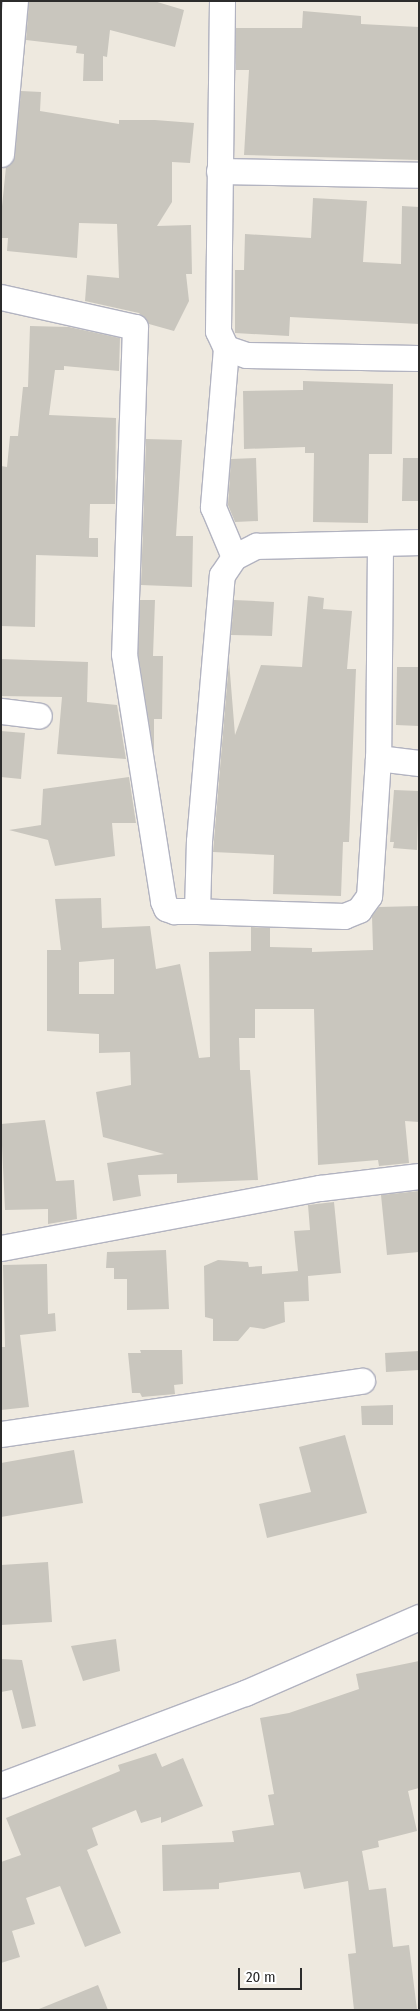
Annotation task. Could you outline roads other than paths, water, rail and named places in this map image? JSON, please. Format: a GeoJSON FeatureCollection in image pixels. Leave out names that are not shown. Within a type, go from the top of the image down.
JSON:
{"type":"FeatureCollection","features":[{"type":"Feature","properties":{"kind":"street"},"geometry":{"type":"LineString","coordinates":[[1,154],[15,1]]}},
{"type":"Feature","properties":{"kind":"street"},"geometry":{"type":"LineString","coordinates":[[222,1],[218,171],[218,332],[226,348],[213,506],[234,557]]}},
{"type":"Feature","properties":{"kind":"street"},"geometry":{"type":"LineString","coordinates":[[218,171],[419,175]]}},
{"type":"Feature","properties":{"kind":"street"},"geometry":{"type":"LineString","coordinates":[[1,297],[135,326],[124,654],[163,900],[166,908],[174,911],[344,916],[359,910],[369,896],[378,758],[380,545]]}},
{"type":"Feature","properties":{"kind":"street"},"geometry":{"type":"LineString","coordinates":[[226,348],[246,355],[419,358]]}},
{"type":"Feature","properties":{"kind":"street"},"geometry":{"type":"LineString","coordinates":[[197,911],[199,841],[222,575],[234,557],[256,546],[380,545],[419,542]]}},
{"type":"Feature","properties":{"kind":"street"},"geometry":{"type":"LineString","coordinates":[[1,711],[39,716]]}},
{"type":"Feature","properties":{"kind":"street"},"geometry":{"type":"LineString","coordinates":[[378,758],[419,763]]}},
{"type":"Feature","properties":{"kind":"street"},"geometry":{"type":"LineString","coordinates":[[1,1248],[283,1194],[419,1176]]}},
{"type":"Feature","properties":{"kind":"street"},"geometry":{"type":"LineString","coordinates":[[1,1434],[362,1381]]}},
{"type":"Feature","properties":{"kind":"street"},"geometry":{"type":"LineString","coordinates":[[1,1785],[245,1693],[419,1617]]}}]}
